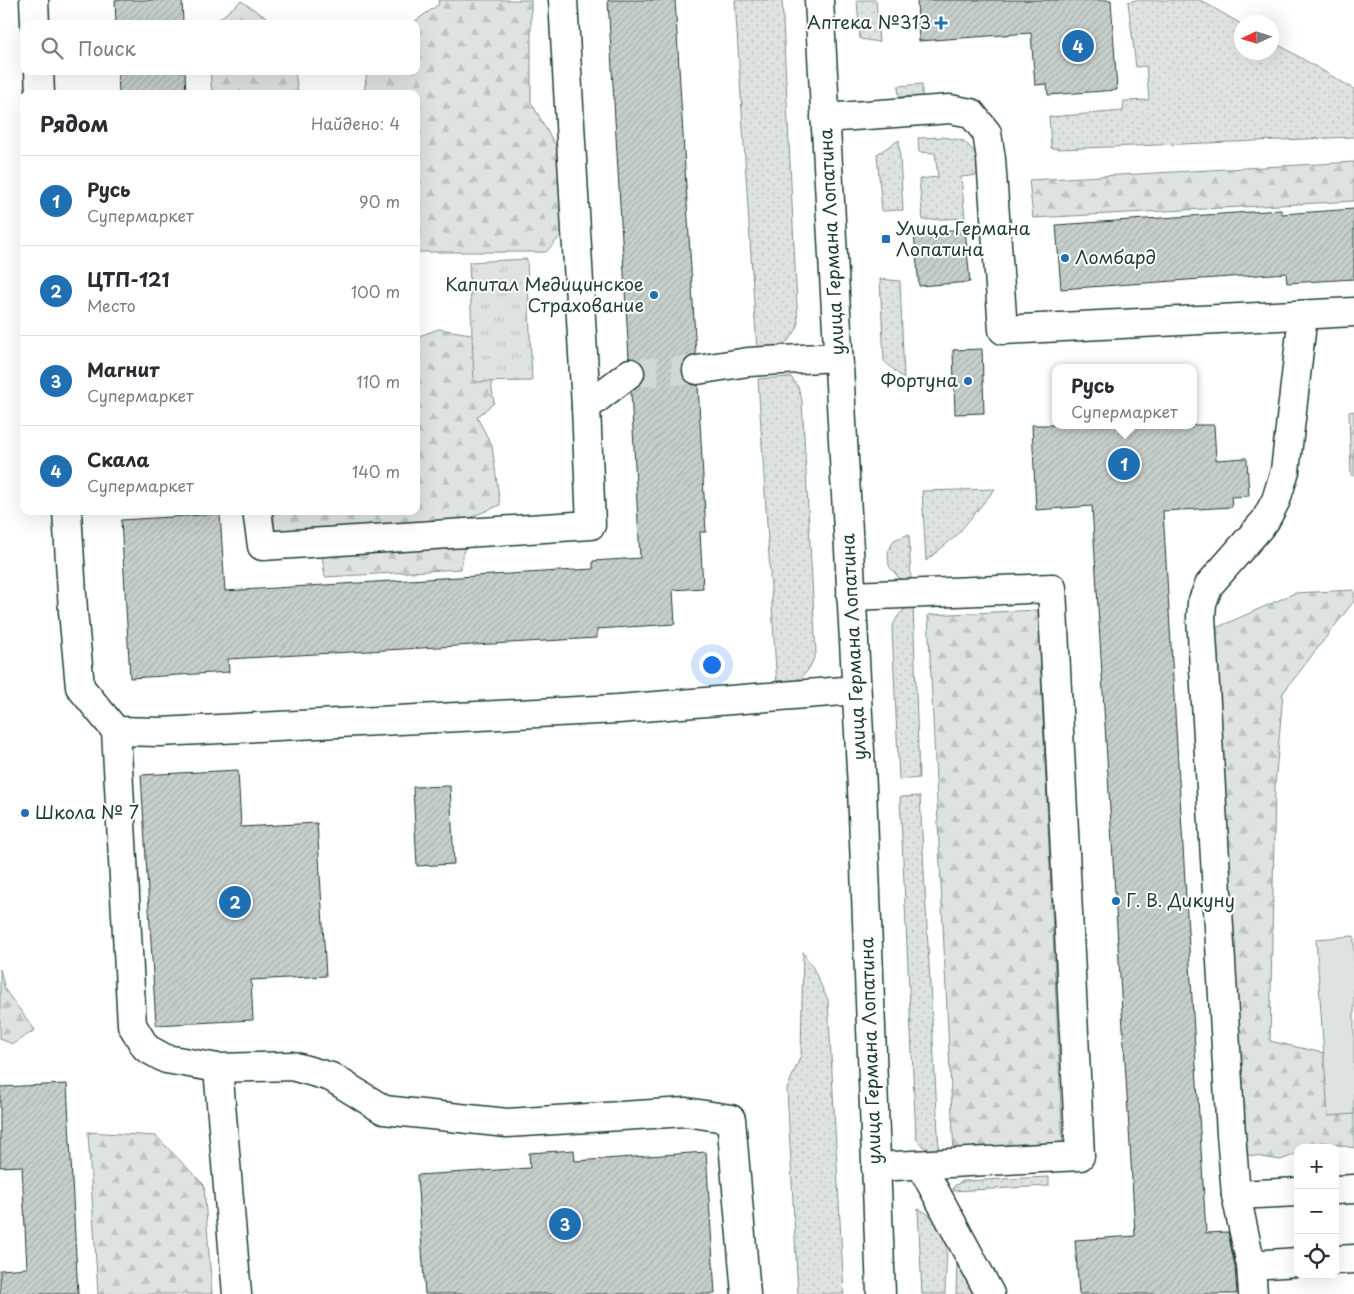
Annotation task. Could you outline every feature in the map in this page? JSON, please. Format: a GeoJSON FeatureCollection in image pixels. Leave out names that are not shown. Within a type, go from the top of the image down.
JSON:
{"type":"FeatureCollection","features":[{"type":"Feature","properties":{"kind":"street"},"geometry":{"type":"LineString","coordinates":[[34,0],[36,20]]}},
{"type":"Feature","properties":{"kind":"street"},"geometry":{"type":"LineString","coordinates":[[258,515],[262,546],[591,525],[563,0]]}},
{"type":"Feature","properties":{"kind":"street","name":"улица Германа Лопатина"},"geometry":{"type":"LineString","coordinates":[[819,0],[862,788],[881,1294]]}},
{"type":"Feature","properties":{"kind":"street"},"geometry":{"type":"LineString","coordinates":[[38,75],[40,90]]}},
{"type":"Feature","properties":{"kind":"street"},"geometry":{"type":"LineString","coordinates":[[825,118],[950,109],[971,112],[987,133],[991,159],[1003,330],[1354,312]]}},
{"type":"Feature","properties":{"kind":"street"},"geometry":{"type":"LineString","coordinates":[[1253,1294],[1251,1265],[1236,1195],[1203,647],[1202,602],[1209,585],[1265,521],[1276,500],[1285,471],[1303,315]]}},
{"type":"Feature","properties":{"kind":"street"},"geometry":{"type":"LineString","coordinates":[[697,370],[748,362],[838,357]]}},
{"type":"Feature","properties":{"kind":"street"},"geometry":{"type":"LineString","coordinates":[[586,407],[630,373]]}},
{"type":"Feature","properties":{"kind":"street"},"geometry":{"type":"LineString","coordinates":[[67,515],[72,610],[80,687],[116,731],[132,1025],[146,1048],[166,1059],[218,1068],[292,1066],[331,1077],[384,1110],[507,1123],[686,1112],[731,1119],[746,1294]]}},
{"type":"Feature","properties":{"kind":"street"},"geometry":{"type":"LineString","coordinates":[[851,596],[1052,588],[1080,1156],[876,1167]]}},
{"type":"Feature","properties":{"kind":"street"},"geometry":{"type":"LineString","coordinates":[[116,731],[170,731],[618,709],[856,690]]}},
{"type":"Feature","properties":{"kind":"street"},"geometry":{"type":"LineString","coordinates":[[218,1068],[237,1294]]}},
{"type":"Feature","properties":{"kind":"street"},"geometry":{"type":"LineString","coordinates":[[921,1165],[990,1294]]}},
{"type":"Feature","properties":{"kind":"street"},"geometry":{"type":"LineString","coordinates":[[1339,1190],[1354,1189]]}},
{"type":"Feature","properties":{"kind":"street"},"geometry":{"type":"LineString","coordinates":[[1236,1195],[1294,1192]]}},
{"type":"Feature","properties":{"kind":"street"},"geometry":{"type":"LineString","coordinates":[[1339,1260],[1354,1259]]}},
{"type":"Feature","properties":{"kind":"street"},"geometry":{"type":"LineString","coordinates":[[1251,1265],[1294,1262]]}},
{"type":"Feature","properties":{"kind":"green space"},"geometry":{"type":"Polygon","coordinates":[[[439,0],[531,0],[531,102],[589,205],[546,252],[420,252],[420,90],[365,90],[366,75],[420,75],[420,20],[417,20],[438,5],[439,0]]]}},
{"type":"Feature","properties":{"kind":"green space"},"geometry":{"type":"Polygon","coordinates":[[[735,0],[782,0],[798,326],[782,346],[757,352],[735,0]]]}},
{"type":"Feature","properties":{"kind":"green space"},"geometry":{"type":"Polygon","coordinates":[[[857,0],[876,0],[879,42],[860,39],[857,0]]]}},
{"type":"Feature","properties":{"kind":"green space"},"geometry":{"type":"Polygon","coordinates":[[[1136,0],[1200,0],[1234,20],[1234,60],[1279,60],[1279,45],[1354,89],[1354,137],[1051,148],[1049,117],[1123,111],[1124,101],[1149,100],[1146,66],[1136,67],[1128,2],[1136,0]]]}},
{"type":"Feature","properties":{"kind":"green space"},"geometry":{"type":"Polygon","coordinates":[[[241,1],[270,20],[218,20],[241,1]]]}},
{"type":"Feature","properties":{"kind":"green space"},"geometry":{"type":"Polygon","coordinates":[[[210,75],[296,75],[297,90],[212,90],[210,75]]]}},
{"type":"Feature","properties":{"kind":"green space"},"geometry":{"type":"Polygon","coordinates":[[[922,84],[922,99],[912,96],[899,97],[898,86],[922,84]]]}},
{"type":"Feature","properties":{"kind":"green space"},"geometry":{"type":"Polygon","coordinates":[[[943,137],[964,141],[976,153],[978,175],[961,177],[965,218],[923,220],[919,179],[938,177],[935,153],[919,152],[918,138],[943,137]]]}},
{"type":"Feature","properties":{"kind":"green space"},"geometry":{"type":"Polygon","coordinates":[[[899,140],[903,210],[882,211],[877,154],[899,140]]]}},
{"type":"Feature","properties":{"kind":"green space"},"geometry":{"type":"Polygon","coordinates":[[[1354,162],[1354,201],[1033,218],[1029,180],[1354,162]]]}},
{"type":"Feature","properties":{"kind":"green space"},"geometry":{"type":"Polygon","coordinates":[[[527,259],[532,381],[474,382],[469,262],[527,259]]]}},
{"type":"Feature","properties":{"kind":"green space"},"geometry":{"type":"Polygon","coordinates":[[[880,279],[900,281],[904,379],[884,361],[880,279]]]}},
{"type":"Feature","properties":{"kind":"green space"},"geometry":{"type":"Polygon","coordinates":[[[439,329],[484,336],[494,403],[477,417],[492,446],[500,505],[469,518],[461,569],[325,577],[318,529],[274,533],[274,515],[420,515],[420,336],[439,329]]]}},
{"type":"Feature","properties":{"kind":"green space"},"geometry":{"type":"Polygon","coordinates":[[[791,377],[798,387],[802,400],[816,653],[810,667],[802,677],[792,683],[777,687],[758,379],[791,377]]]}},
{"type":"Feature","properties":{"kind":"green space"},"geometry":{"type":"Polygon","coordinates":[[[1354,411],[1354,476],[1351,475],[1349,412],[1354,411]]]}},
{"type":"Feature","properties":{"kind":"green space"},"geometry":{"type":"Polygon","coordinates":[[[995,489],[956,536],[926,561],[922,491],[995,489]]]}},
{"type":"Feature","properties":{"kind":"green space"},"geometry":{"type":"Polygon","coordinates":[[[909,534],[911,582],[900,579],[889,566],[888,552],[894,540],[909,534]]]}},
{"type":"Feature","properties":{"kind":"green space"},"geometry":{"type":"Polygon","coordinates":[[[1354,590],[1354,601],[1283,693],[1275,786],[1270,1041],[1350,1059],[1354,1104],[1354,1148],[1323,1142],[1318,1144],[1294,1144],[1294,1155],[1281,1160],[1222,1151],[1214,1014],[1216,628],[1295,593],[1354,590]]]}},
{"type":"Feature","properties":{"kind":"green space"},"geometry":{"type":"Polygon","coordinates":[[[913,604],[919,778],[899,780],[892,629],[899,614],[913,604]]]}},
{"type":"Feature","properties":{"kind":"green space"},"geometry":{"type":"Polygon","coordinates":[[[1038,610],[1063,1150],[954,1155],[928,615],[1038,610]]]}},
{"type":"Feature","properties":{"kind":"green space"},"geometry":{"type":"Polygon","coordinates":[[[920,796],[939,1151],[925,1148],[916,1138],[900,797],[920,796]]]}},
{"type":"Feature","properties":{"kind":"green space"},"geometry":{"type":"Polygon","coordinates":[[[1354,936],[1354,1114],[1328,1116],[1316,939],[1354,936]]]}},
{"type":"Feature","properties":{"kind":"green space"},"geometry":{"type":"Polygon","coordinates":[[[803,952],[812,966],[828,1000],[844,1294],[798,1294],[787,1089],[801,1055],[803,952]]]}},
{"type":"Feature","properties":{"kind":"green space"},"geometry":{"type":"Polygon","coordinates":[[[0,969],[5,990],[35,1030],[13,1044],[0,1039],[0,969]]]}},
{"type":"Feature","properties":{"kind":"green space"},"geometry":{"type":"Polygon","coordinates":[[[88,1132],[156,1136],[204,1185],[212,1294],[98,1294],[88,1132]]]}},
{"type":"Feature","properties":{"kind":"green space"},"geometry":{"type":"Polygon","coordinates":[[[1049,1177],[1049,1186],[953,1191],[954,1186],[963,1181],[1049,1177]]]}},
{"type":"Feature","properties":{"kind":"green space"},"geometry":{"type":"Polygon","coordinates":[[[918,1209],[935,1221],[942,1229],[946,1239],[945,1294],[922,1294],[918,1209]]]}},
{"type":"Feature","properties":{"kind":"green space"},"geometry":{"type":"Polygon","coordinates":[[[957,1262],[974,1294],[956,1294],[957,1262]]]}},
{"type":"Feature","properties":{"kind":"building"},"geometry":{"type":"Polygon","coordinates":[[[115,0],[182,0],[183,20],[116,20],[115,0]]]}},
{"type":"Feature","properties":{"kind":"building"},"geometry":{"type":"Polygon","coordinates":[[[608,0],[675,0],[696,354],[687,358],[682,365],[682,372],[685,380],[691,384],[698,385],[706,532],[700,532],[703,588],[673,590],[675,624],[597,629],[597,638],[228,659],[229,672],[130,678],[121,520],[220,515],[225,591],[593,569],[593,561],[640,558],[631,392],[644,379],[645,371],[642,363],[636,359],[629,358],[608,0]]]}},
{"type":"Feature","properties":{"kind":"building"},"geometry":{"type":"Polygon","coordinates":[[[917,0],[1111,0],[1117,90],[1048,95],[1047,84],[1035,85],[1031,33],[919,41],[917,0]]]}},
{"type":"Feature","properties":{"kind":"building"},"geometry":{"type":"Polygon","coordinates":[[[118,75],[185,75],[186,90],[119,90],[118,75]]]}},
{"type":"Feature","properties":{"kind":"building"},"geometry":{"type":"Polygon","coordinates":[[[1354,209],[1354,279],[1287,283],[1286,273],[1061,289],[1056,225],[1281,210],[1282,214],[1354,209]]]}},
{"type":"Feature","properties":{"kind":"building"},"geometry":{"type":"Polygon","coordinates":[[[965,229],[970,282],[919,286],[914,233],[965,229]]]}},
{"type":"Feature","properties":{"kind":"building"},"geometry":{"type":"Polygon","coordinates":[[[982,349],[984,413],[955,414],[953,350],[982,349]]]}},
{"type":"Feature","properties":{"kind":"building"},"geometry":{"type":"Polygon","coordinates":[[[1032,425],[1052,425],[1052,429],[1197,429],[1197,425],[1214,425],[1216,460],[1246,458],[1247,460],[1249,496],[1231,497],[1232,507],[1163,511],[1206,1233],[1228,1232],[1235,1267],[1237,1294],[1079,1294],[1075,1240],[1135,1236],[1133,1196],[1092,506],[1036,510],[1032,425]]]}},
{"type":"Feature","properties":{"kind":"building"},"geometry":{"type":"Polygon","coordinates":[[[238,770],[241,827],[317,823],[326,976],[251,980],[253,1020],[156,1025],[141,775],[238,770]]]}},
{"type":"Feature","properties":{"kind":"building"},"geometry":{"type":"Polygon","coordinates":[[[450,786],[454,864],[417,866],[413,787],[450,786]]]}},
{"type":"Feature","properties":{"kind":"building"},"geometry":{"type":"Polygon","coordinates":[[[67,1084],[78,1294],[0,1294],[0,1270],[27,1268],[22,1166],[0,1167],[0,1087],[67,1084]]]}},
{"type":"Feature","properties":{"kind":"building"},"geometry":{"type":"Polygon","coordinates":[[[574,1150],[575,1161],[706,1152],[715,1294],[425,1294],[417,1175],[530,1168],[529,1153],[574,1150]]]}},
{"type":"Feature","properties":{"kind":"tunnel"},"geometry":{"type":"LineString","coordinates":[[630,373],[697,370]]}},
{"type":"Feature","properties":{"kind":"place","name":"Аптека №313"},"geometry":{"type":"Point","coordinates":[941,23]}},
{"type":"Feature","properties":{"kind":"place","name":"Скала"},"geometry":{"type":"Point","coordinates":[1078,46]}},
{"type":"Feature","properties":{"kind":"place","name":"Улица Германа Лопатина"},"geometry":{"type":"Point","coordinates":[886,239]}},
{"type":"Feature","properties":{"kind":"place","name":"Ломбард"},"geometry":{"type":"Point","coordinates":[1065,258]}},
{"type":"Feature","properties":{"kind":"place","name":"Капитал Медицинское Страхование"},"geometry":{"type":"Point","coordinates":[654,295]}},
{"type":"Feature","properties":{"kind":"place","name":"Фортуна"},"geometry":{"type":"Point","coordinates":[968,381]}},
{"type":"Feature","properties":{"kind":"place","name":"Русь"},"geometry":{"type":"Point","coordinates":[1124,464]}},
{"type":"Feature","properties":{"kind":"place","name":"Школа № 7"},"geometry":{"type":"Point","coordinates":[25,813]}},
{"type":"Feature","properties":{"kind":"place","name":"Г. В. Дикуну"},"geometry":{"type":"Point","coordinates":[1116,901]}},
{"type":"Feature","properties":{"kind":"place","name":"ЦТП-121"},"geometry":{"type":"Point","coordinates":[235,902]}},
{"type":"Feature","properties":{"kind":"place","name":"Магнит"},"geometry":{"type":"Point","coordinates":[565,1224]}}]}
